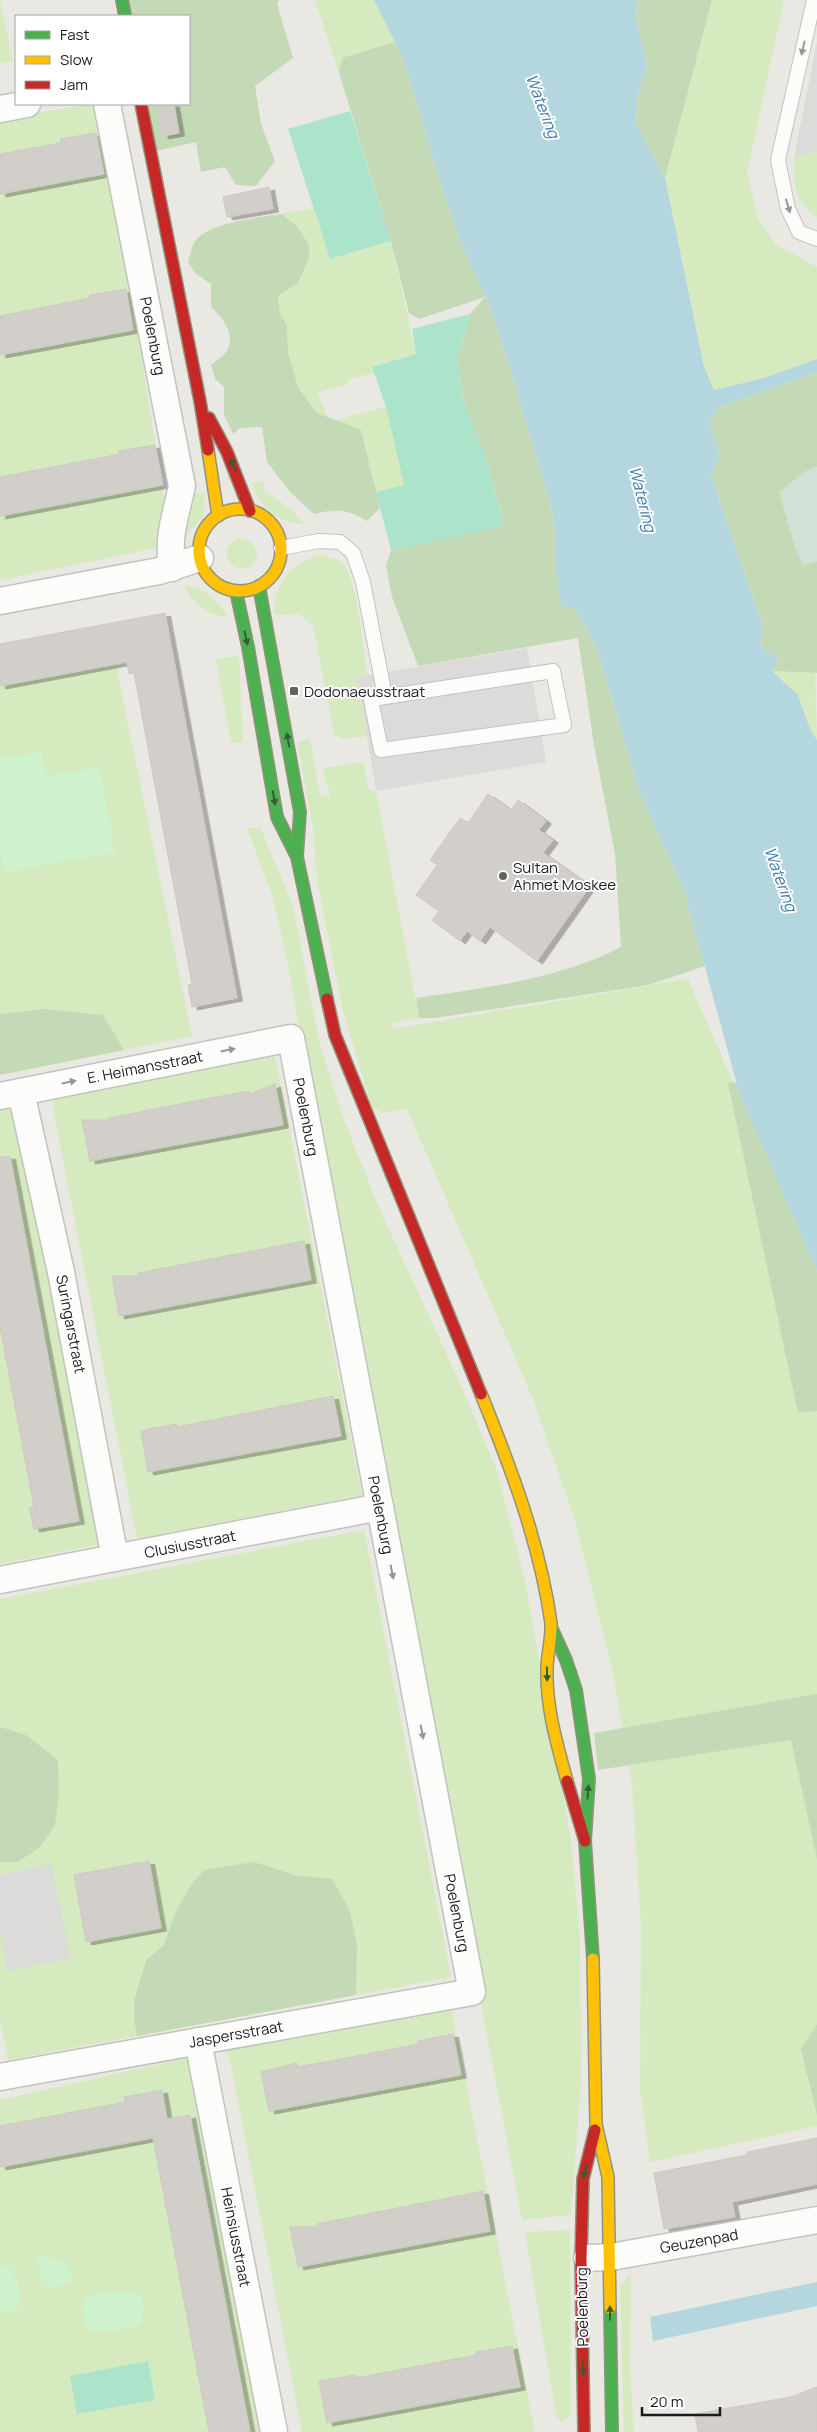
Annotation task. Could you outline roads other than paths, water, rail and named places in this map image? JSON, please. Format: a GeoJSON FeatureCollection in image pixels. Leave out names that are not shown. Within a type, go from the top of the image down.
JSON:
{"type":"FeatureCollection","features":[{"type":"Feature","properties":{"kind":"street"},"geometry":{"type":"LineString","coordinates":[[122,0],[125,15]]}},
{"type":"Feature","properties":{"kind":"street"},"geometry":{"type":"LineString","coordinates":[[0,109],[22,105]]}},
{"type":"Feature","properties":{"kind":"street","name":"Poelenburg"},"geometry":{"type":"LineString","coordinates":[[107,105],[182,486],[171,531],[169,552],[172,568]]}},
{"type":"Feature","properties":{"kind":"street"},"geometry":{"type":"LineString","coordinates":[[141,105],[200,401],[218,516]]}},
{"type":"Feature","properties":{"kind":"street"},"geometry":{"type":"LineString","coordinates":[[200,401],[227,452],[250,510]]}},
{"type":"Feature","properties":{"kind":"street"},"geometry":{"type":"LineString","coordinates":[[238,510],[250,510],[272,524],[279,536],[281,548],[276,570],[259,586],[248,590],[236,590],[216,583],[209,576],[200,558],[202,536],[208,525],[218,516],[238,510]]}},
{"type":"Feature","properties":{"kind":"street"},"geometry":{"type":"LineString","coordinates":[[0,601],[172,568],[200,558]]}},
{"type":"Feature","properties":{"kind":"street","name":"Poelenburg"},"geometry":{"type":"LineString","coordinates":[[259,586],[300,812],[297,857]]}},
{"type":"Feature","properties":{"kind":"street","name":"Poelenburg"},"geometry":{"type":"LineString","coordinates":[[236,590],[248,647],[277,817],[297,857],[335,1035],[516,1481],[544,1584],[551,1626],[573,1683],[583,1727],[589,1779],[585,1841],[593,1968],[596,2124],[608,2177],[611,2257],[612,2432]]}},
{"type":"Feature","properties":{"kind":"street","name":"Poelenburg"},"geometry":{"type":"LineString","coordinates":[[291,1038],[472,1992]]}},
{"type":"Feature","properties":{"kind":"street","name":"E. Heimansstraat"},"geometry":{"type":"LineString","coordinates":[[10,1094],[291,1038]]}},
{"type":"Feature","properties":{"kind":"street","name":"Suringarstraat"},"geometry":{"type":"LineString","coordinates":[[10,1094],[61,1272],[115,1558]]}},
{"type":"Feature","properties":{"kind":"street","name":"Clusiusstraat"},"geometry":{"type":"LineString","coordinates":[[0,1580],[380,1507]]}},
{"type":"Feature","properties":{"kind":"street","name":"Poelenburg"},"geometry":{"type":"LineString","coordinates":[[551,1626],[547,1668],[548,1699],[553,1731],[585,1841]]}},
{"type":"Feature","properties":{"kind":"street","name":"Jaspersstraat"},"geometry":{"type":"LineString","coordinates":[[0,2078],[472,1992]]}},
{"type":"Feature","properties":{"kind":"street","name":"Heinsiusstraat"},"geometry":{"type":"LineString","coordinates":[[198,2041],[274,2432]]}},
{"type":"Feature","properties":{"kind":"street","name":"Poelenburg"},"geometry":{"type":"LineString","coordinates":[[584,2432],[581,2259],[583,2179],[596,2124]]}},
{"type":"Feature","properties":{"kind":"street","name":"Geuzenpad"},"geometry":{"type":"LineString","coordinates":[[581,2259],[611,2257],[817,2220]]}},
{"type":"Feature","properties":{"kind":"lane"},"geometry":{"type":"LineString","coordinates":[[814,0],[778,160],[788,208],[799,232],[817,238]]}},
{"type":"Feature","properties":{"kind":"lane"},"geometry":{"type":"LineString","coordinates":[[281,548],[319,542],[340,542],[353,553],[363,582],[385,697]]}},
{"type":"Feature","properties":{"kind":"lane"},"geometry":{"type":"LineString","coordinates":[[552,670],[564,725],[381,750],[371,700],[385,697],[552,670]]}},
{"type":"Feature","properties":{"kind":"water","name":"Watering"},"geometry":{"type":"Polygon","coordinates":[[[374,0],[637,0],[636,20],[647,65],[637,96],[635,122],[665,178],[704,367],[714,390],[764,378],[817,359],[817,372],[720,407],[709,422],[720,457],[711,475],[763,628],[760,646],[778,659],[772,671],[798,695],[810,729],[817,740],[817,1271],[739,1092],[684,890],[639,791],[598,650],[575,608],[561,606],[555,562],[556,542],[551,504],[505,352],[489,303],[466,255],[444,194],[403,58],[374,0]]]}},
{"type":"Feature","properties":{"kind":"water"},"geometry":{"type":"Polygon","coordinates":[[[817,2282],[817,2306],[653,2341],[650,2317],[817,2282]]]}},
{"type":"Feature","properties":{"kind":"place","name":"Dodonaeusstraat"},"geometry":{"type":"Point","coordinates":[294,691]}},
{"type":"Feature","properties":{"kind":"place","name":"Sultan Ahmet Moskee"},"geometry":{"type":"Point","coordinates":[503,876]}}]}
